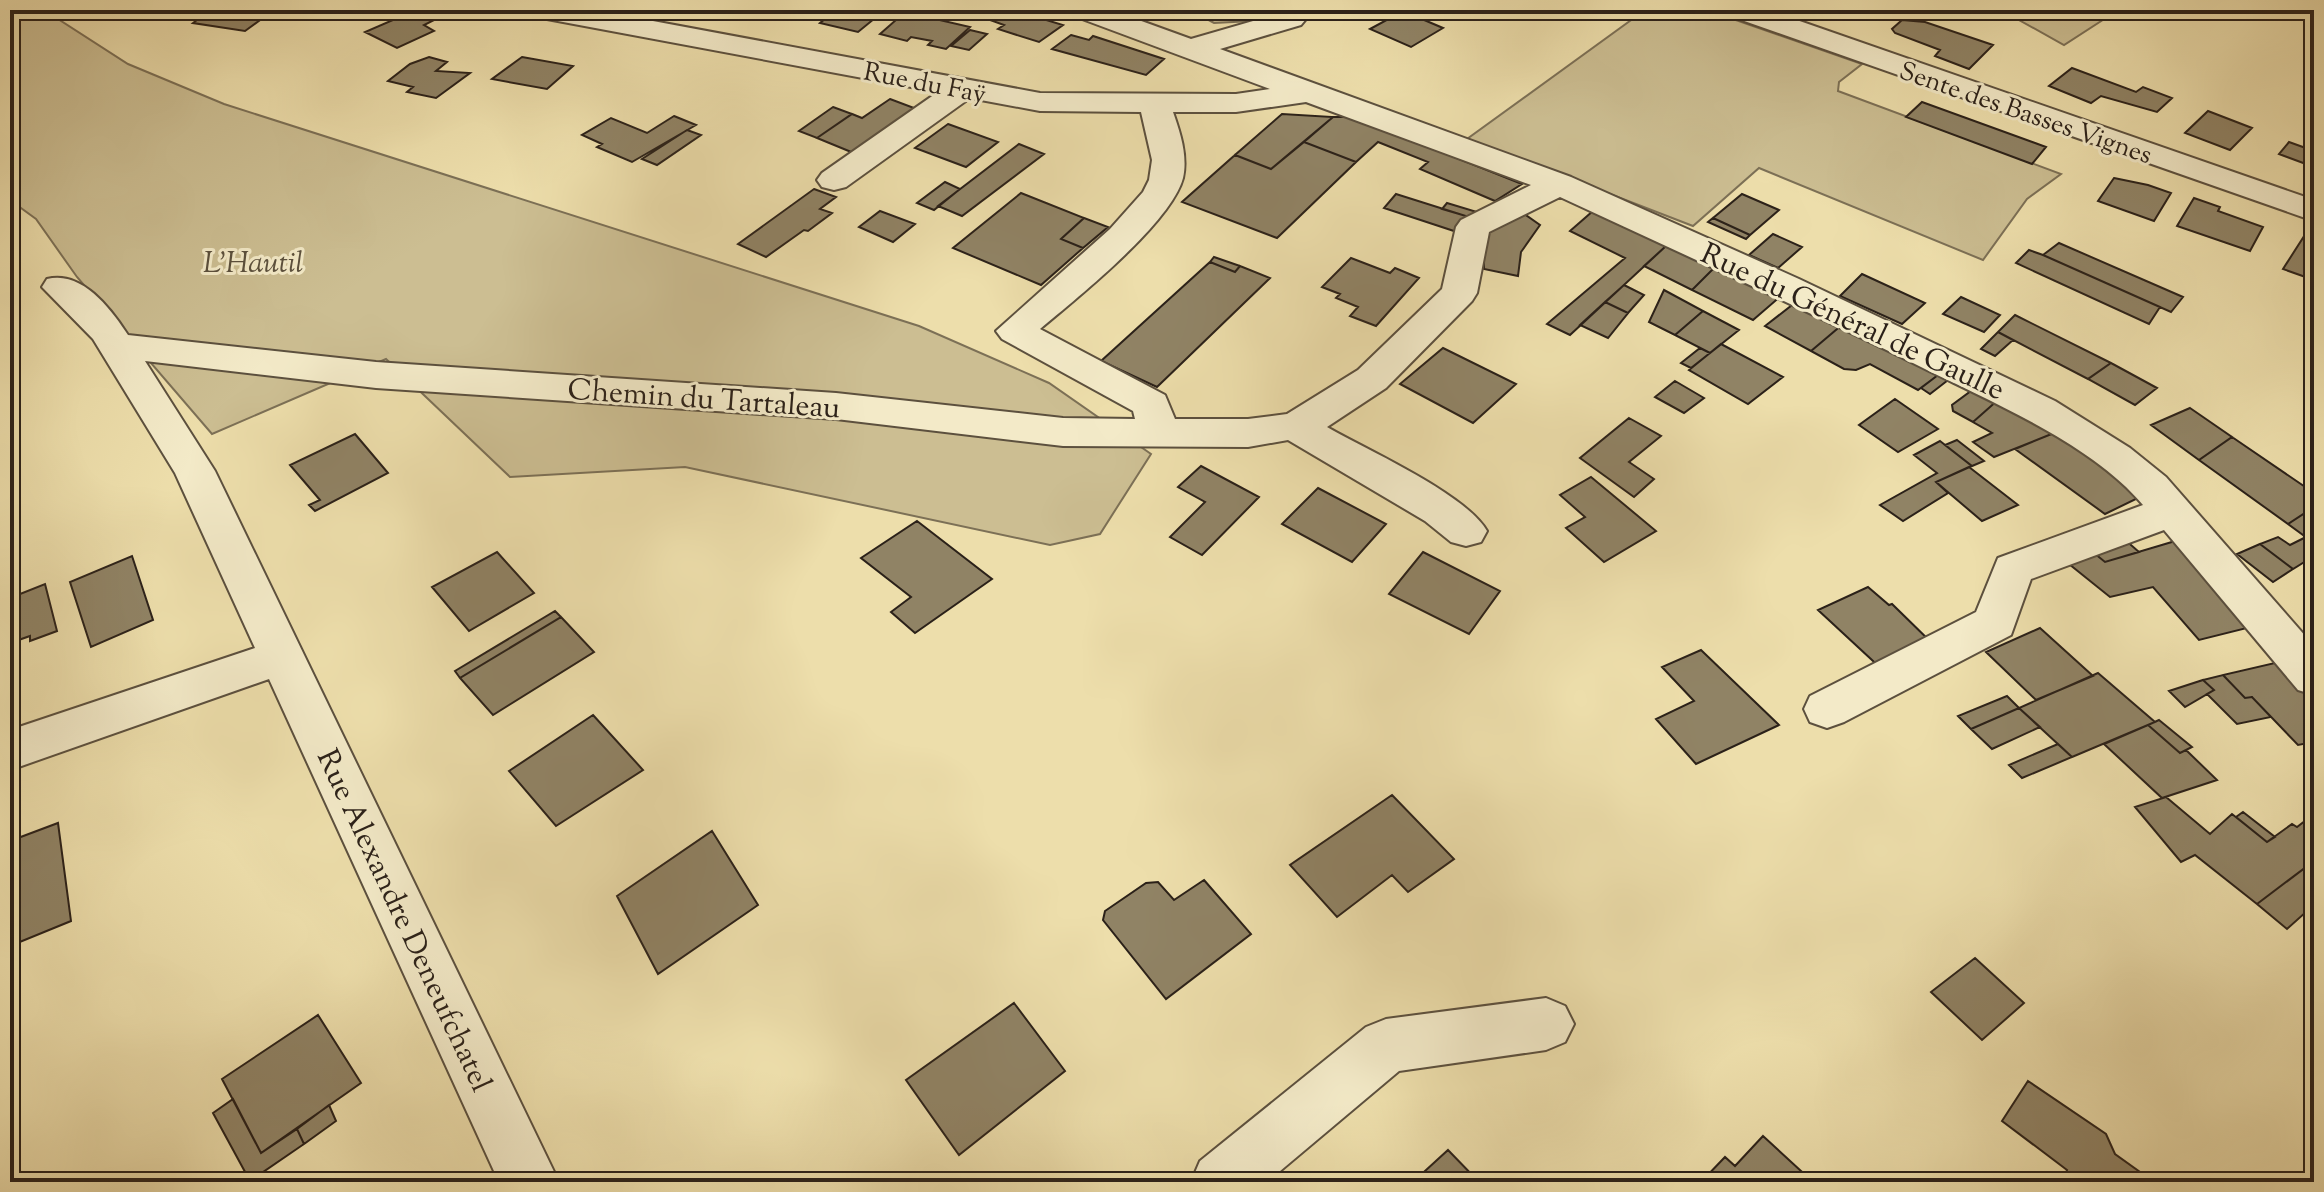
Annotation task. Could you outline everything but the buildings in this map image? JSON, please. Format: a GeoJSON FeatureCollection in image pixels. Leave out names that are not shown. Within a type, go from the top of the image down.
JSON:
{"type":"FeatureCollection","features":[{"type":"Feature","properties":{"kind":"street","name":"Rue du Faÿ"},"geometry":{"type":"LineString","coordinates":[[547,10],[1040,102],[1236,103],[1307,92]]}},
{"type":"Feature","properties":{"kind":"street","name":"Rue du Général de Gaulle"},"geometry":{"type":"LineString","coordinates":[[1084,10],[1559,184],[1786,287],[2041,410],[2116,458],[2172,511],[2314,677]]}},
{"type":"Feature","properties":{"kind":"street","name":"Sente des Basses Vignes"},"geometry":{"type":"LineString","coordinates":[[1740,10],[2314,211]]}},
{"type":"Feature","properties":{"kind":"street"},"geometry":{"type":"LineString","coordinates":[[1189,49],[1291,19]]}},
{"type":"Feature","properties":{"kind":"street"},"geometry":{"type":"LineString","coordinates":[[834,180],[963,89]]}},
{"type":"Feature","properties":{"kind":"street"},"geometry":{"type":"LineString","coordinates":[[1154,103],[1169,148],[1165,184],[1077,282],[1015,331],[1151,404],[1159,433]]}},
{"type":"Feature","properties":{"kind":"street","name":"Chemin du Tartaleau"},"geometry":{"type":"LineString","coordinates":[[115,346],[376,375],[836,406],[1063,432],[1248,433],[1294,426],[1317,416],[1372,379],[1459,293],[1473,227],[1559,184]]}},
{"type":"Feature","properties":{"kind":"street","name":"Rue Alexandre Deneufchatel"},"geometry":{"type":"LineString","coordinates":[[60,287],[71,293],[115,346],[195,471],[529,1182]]}},
{"type":"Feature","properties":{"kind":"street"},"geometry":{"type":"LineString","coordinates":[[1294,426],[1440,510],[1466,531]]}},
{"type":"Feature","properties":{"kind":"street"},"geometry":{"type":"LineString","coordinates":[[1827,709],[1995,623],[2013,569],[2172,511]]}},
{"type":"Feature","properties":{"kind":"street"},"geometry":{"type":"LineString","coordinates":[[10,750],[281,657]]}},
{"type":"Feature","properties":{"kind":"street"},"geometry":{"type":"LineString","coordinates":[[1221,1182],[1386,1046],[1546,1024]]}},
{"type":"Feature","properties":{"kind":"green space","name":"L'Hautil"},"geometry":{"type":"Polygon","coordinates":[[[10,10],[44,10],[128,64],[224,104],[919,326],[1049,383],[1151,454],[1100,534],[1050,545],[685,467],[510,477],[386,359],[212,434],[77,277],[36,219],[10,200],[10,10]]]}},
{"type":"Feature","properties":{"kind":"green space"},"geometry":{"type":"Polygon","coordinates":[[[1190,10],[1298,10],[1253,21],[1214,23],[1190,10]]]}},
{"type":"Feature","properties":{"kind":"green space"},"geometry":{"type":"Polygon","coordinates":[[[1645,10],[1707,10],[1862,64],[1839,82],[1838,91],[2061,174],[2027,199],[1983,260],[1759,168],[1693,226],[1467,139],[1645,10]]]}},
{"type":"Feature","properties":{"kind":"green space"},"geometry":{"type":"Polygon","coordinates":[[[2001,10],[2102,10],[2112,14],[2064,45],[2001,10]]]}}]}
